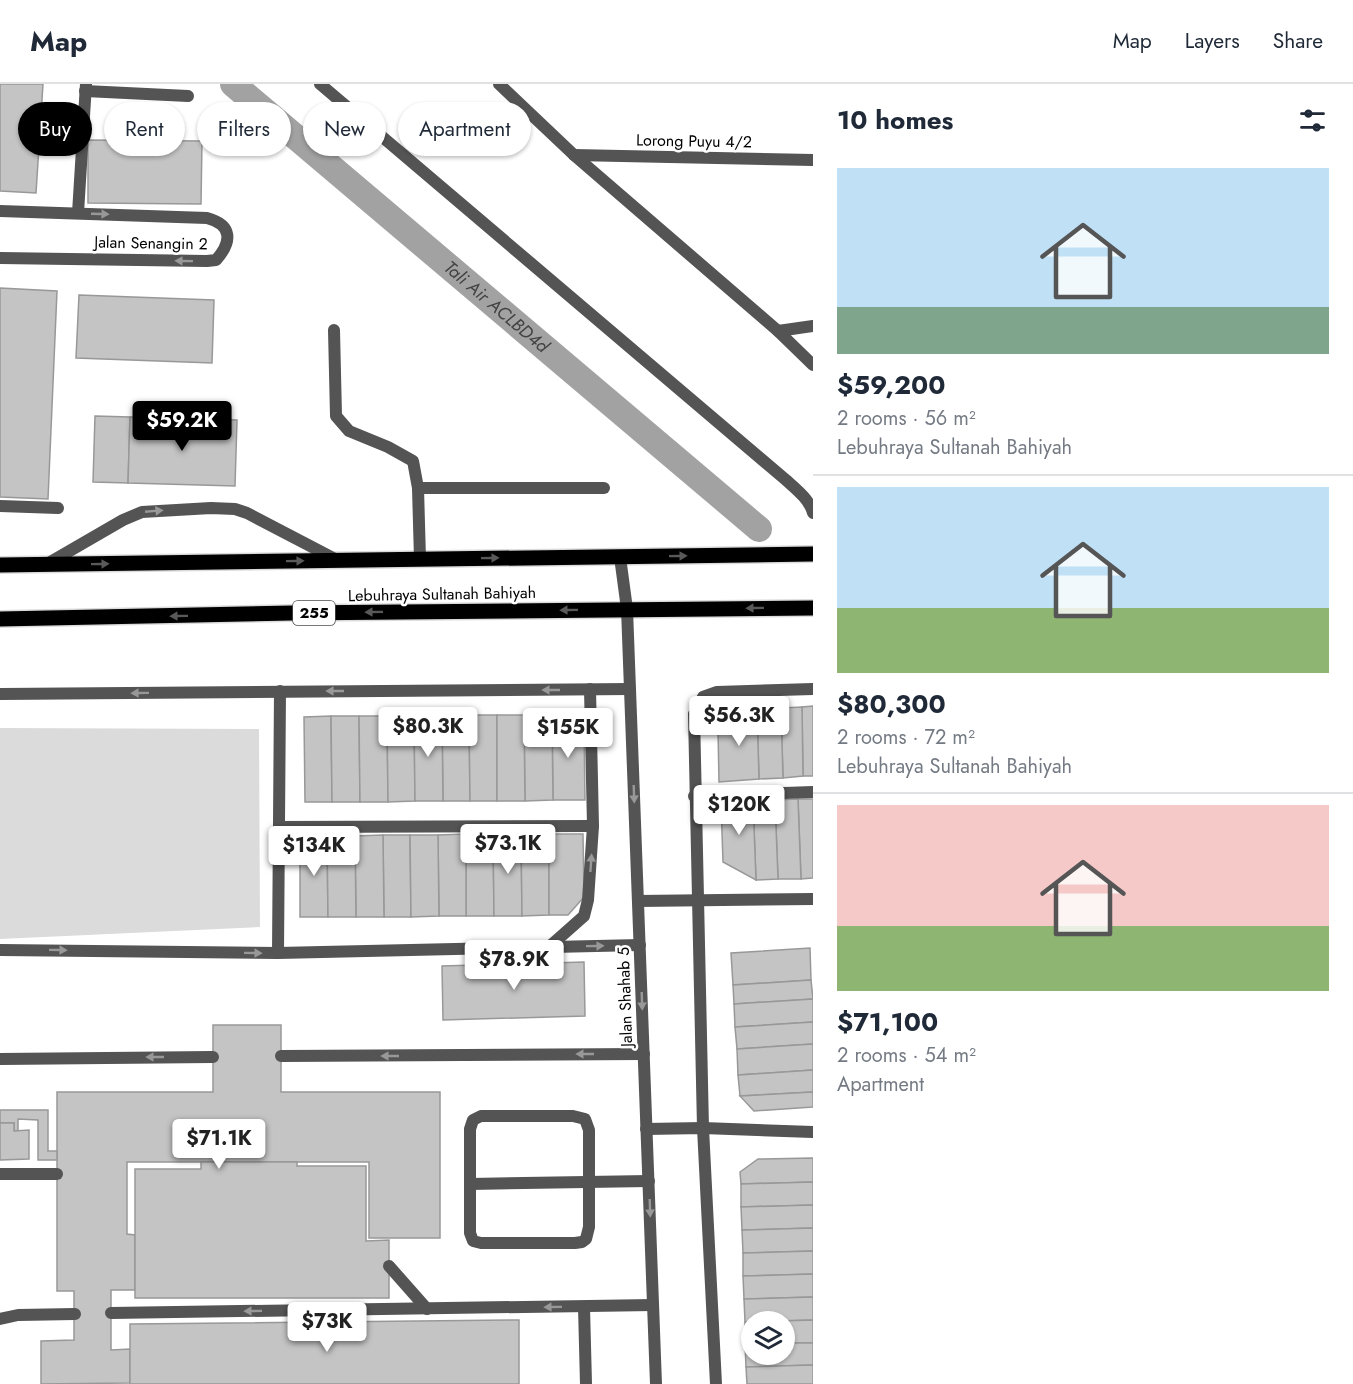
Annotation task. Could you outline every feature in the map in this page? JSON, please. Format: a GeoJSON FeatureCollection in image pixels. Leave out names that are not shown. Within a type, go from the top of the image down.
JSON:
{"type":"FeatureCollection","features":[{"type":"Feature","properties":{"kind":"main road"},"geometry":{"type":"LineString","coordinates":[[0,565],[813,554]]}},
{"type":"Feature","properties":{"kind":"main road","name":"Lebuhraya Sultanah Bahiyah"},"geometry":{"type":"LineString","coordinates":[[0,619],[813,608]]}},
{"type":"Feature","properties":{"kind":"street"},"geometry":{"type":"LineString","coordinates":[[320,84],[786,480],[799,492],[813,513]]}},
{"type":"Feature","properties":{"kind":"street"},"geometry":{"type":"LineString","coordinates":[[499,84],[574,155],[778,331],[813,365]]}},
{"type":"Feature","properties":{"kind":"street"},"geometry":{"type":"LineString","coordinates":[[78,213],[86,88],[188,96]]}},
{"type":"Feature","properties":{"kind":"street","name":"Lorong Puyu 4/2"},"geometry":{"type":"LineString","coordinates":[[574,155],[813,160]]}},
{"type":"Feature","properties":{"kind":"street","name":"Jalan Senangin 2"},"geometry":{"type":"LineString","coordinates":[[0,211],[207,218],[216,220],[225,229],[228,238],[226,249],[216,260],[207,261],[0,258]]}},
{"type":"Feature","properties":{"kind":"street"},"geometry":{"type":"LineString","coordinates":[[778,331],[813,326]]}},
{"type":"Feature","properties":{"kind":"street"},"geometry":{"type":"LineString","coordinates":[[334,330],[336,416],[349,430],[388,447],[413,462],[418,488],[420,560]]}},
{"type":"Feature","properties":{"kind":"street"},"geometry":{"type":"LineString","coordinates":[[418,488],[604,488]]}},
{"type":"Feature","properties":{"kind":"street"},"geometry":{"type":"LineString","coordinates":[[0,506],[58,508]]}},
{"type":"Feature","properties":{"kind":"street"},"geometry":{"type":"LineString","coordinates":[[46,565],[123,519],[142,512],[211,508],[235,509],[247,513],[338,561]]}},
{"type":"Feature","properties":{"kind":"street","name":"Jalan Shahab 5"},"geometry":{"type":"LineString","coordinates":[[620,557],[627,609],[656,1384]]}},
{"type":"Feature","properties":{"kind":"street"},"geometry":{"type":"LineString","coordinates":[[549,947],[584,916],[588,900],[593,826],[591,689]]}},
{"type":"Feature","properties":{"kind":"street"},"geometry":{"type":"LineString","coordinates":[[0,694],[630,689]]}},
{"type":"Feature","properties":{"kind":"street"},"geometry":{"type":"LineString","coordinates":[[716,1384],[703,1128],[694,714],[703,697],[717,692],[813,689]]}},
{"type":"Feature","properties":{"kind":"street"},"geometry":{"type":"LineString","coordinates":[[278,953],[280,691]]}},
{"type":"Feature","properties":{"kind":"street"},"geometry":{"type":"LineString","coordinates":[[694,796],[813,792]]}},
{"type":"Feature","properties":{"kind":"street"},"geometry":{"type":"LineString","coordinates":[[279,827],[593,826]]}},
{"type":"Feature","properties":{"kind":"street"},"geometry":{"type":"LineString","coordinates":[[638,901],[813,899]]}},
{"type":"Feature","properties":{"kind":"street"},"geometry":{"type":"LineString","coordinates":[[0,950],[278,953],[640,945]]}},
{"type":"Feature","properties":{"kind":"street"},"geometry":{"type":"LineString","coordinates":[[281,1056],[644,1054]]}},
{"type":"Feature","properties":{"kind":"street"},"geometry":{"type":"LineString","coordinates":[[0,1059],[213,1057]]}},
{"type":"Feature","properties":{"kind":"street"},"geometry":{"type":"LineString","coordinates":[[482,1116],[573,1116],[585,1119],[589,1130],[589,1233],[582,1242],[481,1243],[473,1241],[470,1233],[470,1184],[471,1124],[473,1120],[482,1116]]}},
{"type":"Feature","properties":{"kind":"street"},"geometry":{"type":"LineString","coordinates":[[646,1129],[703,1128],[813,1132]]}},
{"type":"Feature","properties":{"kind":"street"},"geometry":{"type":"LineString","coordinates":[[0,1174],[57,1174]]}},
{"type":"Feature","properties":{"kind":"street"},"geometry":{"type":"LineString","coordinates":[[470,1184],[649,1181]]}},
{"type":"Feature","properties":{"kind":"street"},"geometry":{"type":"LineString","coordinates":[[389,1266],[427,1309]]}},
{"type":"Feature","properties":{"kind":"street"},"geometry":{"type":"LineString","coordinates":[[111,1313],[653,1305]]}},
{"type":"Feature","properties":{"kind":"street"},"geometry":{"type":"LineString","coordinates":[[584,1307],[586,1384]]}},
{"type":"Feature","properties":{"kind":"street"},"geometry":{"type":"LineString","coordinates":[[0,1319],[18,1315],[75,1314]]}},
{"type":"Feature","properties":{"kind":"shaded area"},"geometry":{"type":"Polygon","coordinates":[[[0,728],[259,729],[260,927],[0,939],[0,728]]]}},
{"type":"Feature","properties":{"kind":"building"},"geometry":{"type":"Polygon","coordinates":[[[0,84],[43,84],[42,102],[18,102],[18,156],[38,156],[36,193],[0,191],[0,84]]]}},
{"type":"Feature","properties":{"kind":"building"},"geometry":{"type":"Polygon","coordinates":[[[92,140],[104,140],[104,156],[185,156],[185,141],[197,141],[197,156],[202,156],[201,204],[88,203],[88,156],[92,156],[92,140]]]}},
{"type":"Feature","properties":{"kind":"building"},"geometry":{"type":"Polygon","coordinates":[[[0,288],[57,291],[48,499],[0,497],[0,288]]]}},
{"type":"Feature","properties":{"kind":"building"},"geometry":{"type":"Polygon","coordinates":[[[79,295],[214,300],[212,363],[76,358],[79,295]]]}},
{"type":"Feature","properties":{"kind":"building"},"geometry":{"type":"Polygon","coordinates":[[[95,416],[130,417],[128,483],[93,482],[95,416]]]}},
{"type":"Feature","properties":{"kind":"building"},"geometry":{"type":"Polygon","coordinates":[[[130,417],[237,420],[235,486],[128,483],[130,417]]]}},
{"type":"Feature","properties":{"kind":"building"},"geometry":{"type":"Polygon","coordinates":[[[813,706],[813,776],[803,776],[802,707],[813,706]]]}},
{"type":"Feature","properties":{"kind":"building"},"geometry":{"type":"Polygon","coordinates":[[[802,707],[803,776],[783,778],[781,708],[802,707]]]}},
{"type":"Feature","properties":{"kind":"building"},"geometry":{"type":"Polygon","coordinates":[[[781,708],[783,778],[759,779],[757,709],[781,708]]]}},
{"type":"Feature","properties":{"kind":"building"},"geometry":{"type":"Polygon","coordinates":[[[734,709],[757,709],[759,779],[719,782],[718,731],[734,709]]]}},
{"type":"Feature","properties":{"kind":"building"},"geometry":{"type":"Polygon","coordinates":[[[552,714],[568,714],[584,730],[585,800],[553,800],[552,714]]]}},
{"type":"Feature","properties":{"kind":"building"},"geometry":{"type":"Polygon","coordinates":[[[552,714],[553,800],[525,801],[524,715],[552,714]]]}},
{"type":"Feature","properties":{"kind":"building"},"geometry":{"type":"Polygon","coordinates":[[[469,715],[470,801],[443,801],[442,716],[469,715]]]}},
{"type":"Feature","properties":{"kind":"building"},"geometry":{"type":"Polygon","coordinates":[[[469,715],[497,715],[497,801],[470,801],[469,715]]]}},
{"type":"Feature","properties":{"kind":"building"},"geometry":{"type":"Polygon","coordinates":[[[497,715],[524,715],[525,801],[497,801],[497,715]]]}},
{"type":"Feature","properties":{"kind":"building"},"geometry":{"type":"Polygon","coordinates":[[[331,716],[332,802],[305,802],[304,717],[331,716]]]}},
{"type":"Feature","properties":{"kind":"building"},"geometry":{"type":"Polygon","coordinates":[[[331,716],[359,716],[360,802],[332,802],[331,716]]]}},
{"type":"Feature","properties":{"kind":"building"},"geometry":{"type":"Polygon","coordinates":[[[359,716],[387,716],[388,802],[360,802],[359,716]]]}},
{"type":"Feature","properties":{"kind":"building"},"geometry":{"type":"Polygon","coordinates":[[[387,716],[414,716],[415,801],[388,802],[387,716]]]}},
{"type":"Feature","properties":{"kind":"building"},"geometry":{"type":"Polygon","coordinates":[[[414,716],[442,716],[443,801],[415,801],[414,716]]]}},
{"type":"Feature","properties":{"kind":"building"},"geometry":{"type":"Polygon","coordinates":[[[798,799],[813,799],[813,878],[801,879],[798,799]]]}},
{"type":"Feature","properties":{"kind":"building"},"geometry":{"type":"Polygon","coordinates":[[[798,799],[801,879],[778,879],[775,800],[798,799]]]}},
{"type":"Feature","properties":{"kind":"building"},"geometry":{"type":"Polygon","coordinates":[[[775,800],[778,879],[756,880],[753,801],[775,800]]]}},
{"type":"Feature","properties":{"kind":"building"},"geometry":{"type":"Polygon","coordinates":[[[753,801],[756,880],[723,862],[721,802],[753,801]]]}},
{"type":"Feature","properties":{"kind":"building"},"geometry":{"type":"Polygon","coordinates":[[[466,834],[493,834],[494,916],[466,916],[466,834]]]}},
{"type":"Feature","properties":{"kind":"building"},"geometry":{"type":"Polygon","coordinates":[[[466,834],[466,916],[439,916],[438,835],[466,834]]]}},
{"type":"Feature","properties":{"kind":"building"},"geometry":{"type":"Polygon","coordinates":[[[493,834],[521,834],[522,916],[494,916],[493,834]]]}},
{"type":"Feature","properties":{"kind":"building"},"geometry":{"type":"Polygon","coordinates":[[[521,834],[549,834],[549,915],[522,916],[521,834]]]}},
{"type":"Feature","properties":{"kind":"building"},"geometry":{"type":"Polygon","coordinates":[[[549,834],[583,834],[584,897],[568,915],[549,915],[549,834]]]}},
{"type":"Feature","properties":{"kind":"building"},"geometry":{"type":"Polygon","coordinates":[[[383,835],[410,835],[411,917],[384,917],[383,835]]]}},
{"type":"Feature","properties":{"kind":"building"},"geometry":{"type":"Polygon","coordinates":[[[383,835],[384,917],[356,917],[355,836],[383,835]]]}},
{"type":"Feature","properties":{"kind":"building"},"geometry":{"type":"Polygon","coordinates":[[[410,835],[438,835],[439,916],[411,917],[410,835]]]}},
{"type":"Feature","properties":{"kind":"building"},"geometry":{"type":"Polygon","coordinates":[[[300,836],[327,836],[328,917],[300,917],[300,836]]]}},
{"type":"Feature","properties":{"kind":"building"},"geometry":{"type":"Polygon","coordinates":[[[327,836],[355,836],[356,917],[328,917],[327,836]]]}},
{"type":"Feature","properties":{"kind":"building"},"geometry":{"type":"Polygon","coordinates":[[[810,948],[811,980],[733,985],[731,953],[810,948]]]}},
{"type":"Feature","properties":{"kind":"building"},"geometry":{"type":"Polygon","coordinates":[[[584,962],[585,1016],[443,1020],[442,966],[584,962]]]}},
{"type":"Feature","properties":{"kind":"building"},"geometry":{"type":"Polygon","coordinates":[[[811,980],[813,999],[734,1004],[733,985],[811,980]]]}},
{"type":"Feature","properties":{"kind":"building"},"geometry":{"type":"Polygon","coordinates":[[[813,999],[813,1022],[735,1027],[734,1004],[813,999]]]}},
{"type":"Feature","properties":{"kind":"building"},"geometry":{"type":"Polygon","coordinates":[[[813,1022],[813,1044],[737,1049],[735,1027],[813,1022]]]}},
{"type":"Feature","properties":{"kind":"building"},"geometry":{"type":"Polygon","coordinates":[[[213,1025],[281,1025],[281,1092],[440,1092],[440,1238],[369,1238],[369,1162],[127,1162],[127,1234],[135,1235],[135,1290],[111,1290],[111,1350],[130,1349],[130,1383],[41,1384],[41,1341],[74,1340],[74,1291],[57,1291],[57,1092],[213,1092],[213,1025]]]}},
{"type":"Feature","properties":{"kind":"building"},"geometry":{"type":"Polygon","coordinates":[[[813,1044],[813,1070],[738,1075],[737,1049],[813,1044]]]}},
{"type":"Feature","properties":{"kind":"building"},"geometry":{"type":"Polygon","coordinates":[[[813,1070],[813,1092],[740,1096],[738,1075],[813,1070]]]}},
{"type":"Feature","properties":{"kind":"building"},"geometry":{"type":"Polygon","coordinates":[[[813,1092],[813,1107],[754,1111],[740,1096],[813,1092]]]}},
{"type":"Feature","properties":{"kind":"building"},"geometry":{"type":"Polygon","coordinates":[[[0,1110],[48,1110],[48,1151],[57,1151],[57,1160],[38,1160],[38,1120],[18,1119],[18,1131],[14,1131],[14,1123],[0,1123],[0,1110]]]}},
{"type":"Feature","properties":{"kind":"building"},"geometry":{"type":"Polygon","coordinates":[[[0,1123],[14,1123],[14,1131],[29,1130],[29,1159],[0,1160],[0,1123]]]}},
{"type":"Feature","properties":{"kind":"building"},"geometry":{"type":"Polygon","coordinates":[[[813,1158],[813,1182],[741,1184],[740,1172],[758,1159],[813,1158]]]}},
{"type":"Feature","properties":{"kind":"building"},"geometry":{"type":"Polygon","coordinates":[[[201,1162],[297,1162],[297,1166],[366,1166],[366,1241],[389,1240],[389,1298],[135,1298],[135,1169],[201,1169],[201,1162]]]}},
{"type":"Feature","properties":{"kind":"building"},"geometry":{"type":"Polygon","coordinates":[[[813,1182],[813,1205],[741,1207],[741,1184],[813,1182]]]}},
{"type":"Feature","properties":{"kind":"building"},"geometry":{"type":"Polygon","coordinates":[[[813,1205],[813,1228],[742,1230],[741,1207],[813,1205]]]}},
{"type":"Feature","properties":{"kind":"building"},"geometry":{"type":"Polygon","coordinates":[[[813,1228],[813,1251],[743,1253],[742,1230],[813,1228]]]}},
{"type":"Feature","properties":{"kind":"building"},"geometry":{"type":"Polygon","coordinates":[[[813,1251],[813,1274],[743,1276],[743,1253],[813,1251]]]}},
{"type":"Feature","properties":{"kind":"building"},"geometry":{"type":"Polygon","coordinates":[[[813,1274],[813,1297],[744,1299],[743,1276],[813,1274]]]}},
{"type":"Feature","properties":{"kind":"building"},"geometry":{"type":"Polygon","coordinates":[[[813,1297],[813,1320],[795,1321],[795,1311],[745,1311],[744,1299],[813,1297]]]}},
{"type":"Feature","properties":{"kind":"building"},"geometry":{"type":"Polygon","coordinates":[[[519,1320],[519,1384],[130,1384],[130,1324],[519,1320]]]}},
{"type":"Feature","properties":{"kind":"building"},"geometry":{"type":"Polygon","coordinates":[[[813,1320],[813,1343],[795,1343],[795,1321],[813,1320]]]}},
{"type":"Feature","properties":{"kind":"building"},"geometry":{"type":"Polygon","coordinates":[[[795,1343],[813,1343],[813,1365],[746,1367],[746,1365],[795,1365],[795,1343]]]}},
{"type":"Feature","properties":{"kind":"building"},"geometry":{"type":"Polygon","coordinates":[[[813,1365],[813,1384],[747,1384],[746,1367],[813,1365]]]}},
{"type":"Feature","properties":{"kind":"waterway","name":"Tali Air ACLBD4d"},"geometry":{"type":"LineString","coordinates":[[233,84],[759,529]]}}]}
